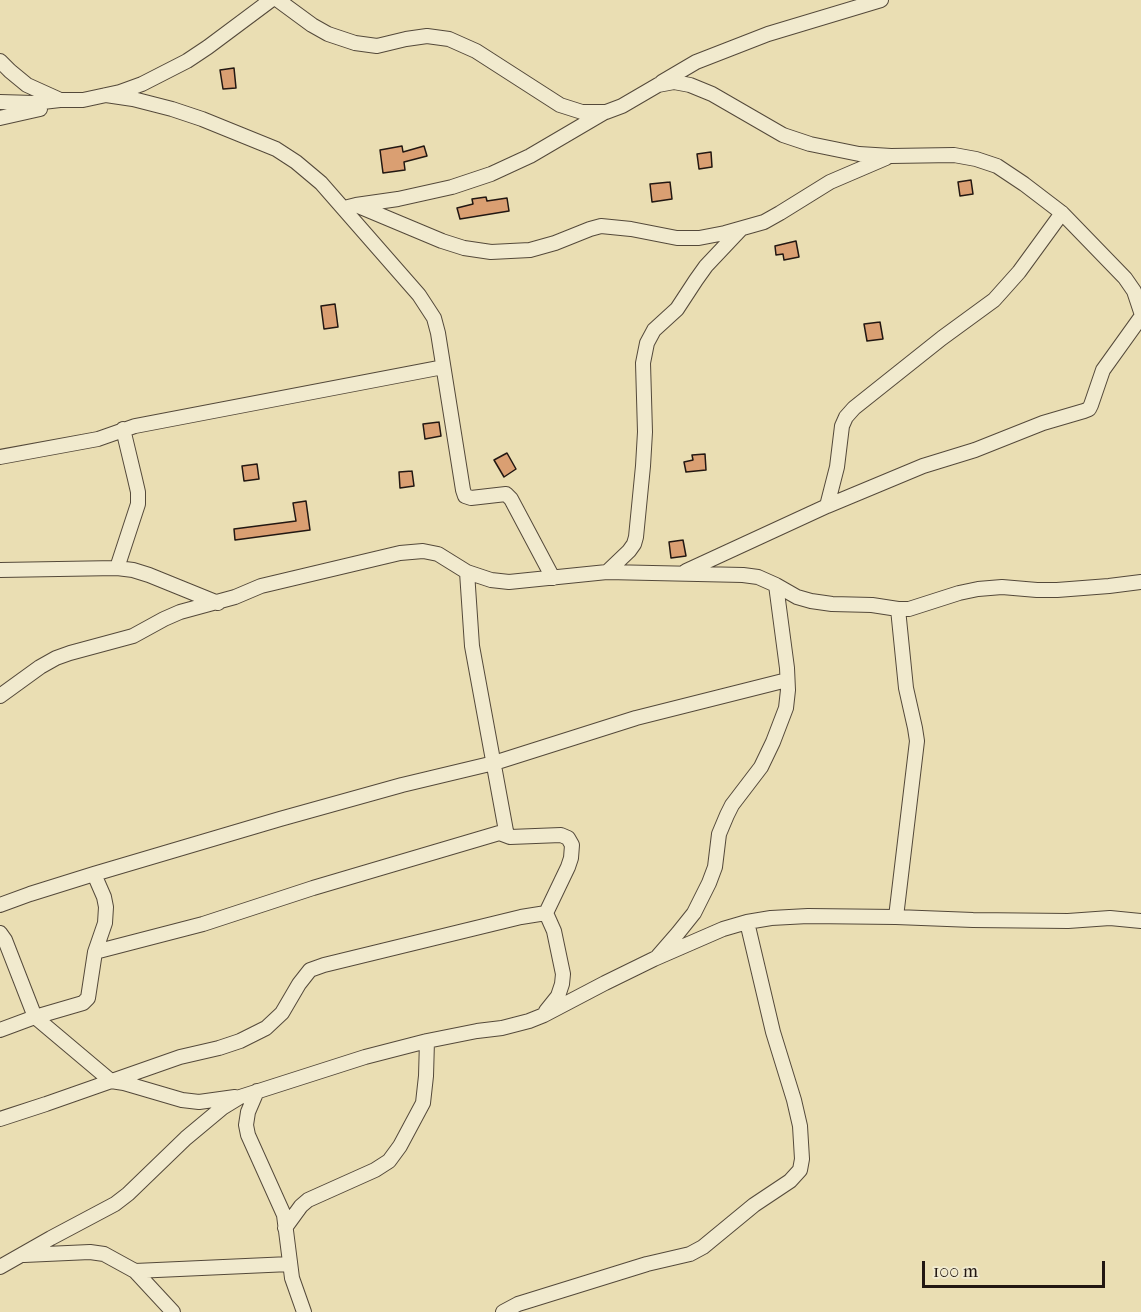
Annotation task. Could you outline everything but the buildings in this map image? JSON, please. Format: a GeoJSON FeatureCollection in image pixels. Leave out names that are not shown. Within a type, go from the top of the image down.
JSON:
{"type":"FeatureCollection","features":[{"type":"Feature","properties":{"kind":"street"},"geometry":{"type":"LineString","coordinates":[[0,118],[120,92],[142,84],[187,61],[271,0]]}},
{"type":"Feature","properties":{"kind":"street"},"geometry":{"type":"LineString","coordinates":[[278,0],[312,26],[355,43],[376,46],[427,36],[449,39],[476,51],[560,105],[582,112],[606,112]]}},
{"type":"Feature","properties":{"kind":"street"},"geometry":{"type":"LineString","coordinates":[[350,207],[452,188],[491,174],[530,156],[606,112],[622,106],[696,62],[768,34],[881,0]]}},
{"type":"Feature","properties":{"kind":"street"},"geometry":{"type":"LineString","coordinates":[[0,61],[27,85],[60,100]]}},
{"type":"Feature","properties":{"kind":"street"},"geometry":{"type":"LineString","coordinates":[[658,85],[674,82],[690,85],[712,94],[783,135],[810,144],[858,154],[954,155],[997,166],[1062,213],[1125,278],[1134,291],[1141,312]]}},
{"type":"Feature","properties":{"kind":"street"},"geometry":{"type":"LineString","coordinates":[[106,95],[172,109],[276,150],[308,171],[350,207],[419,295],[434,318],[465,496],[471,498],[506,494],[511,499],[553,578]]}},
{"type":"Feature","properties":{"kind":"street"},"geometry":{"type":"LineString","coordinates":[[0,102],[83,100]]}},
{"type":"Feature","properties":{"kind":"street"},"geometry":{"type":"LineString","coordinates":[[350,207],[442,241],[464,248],[491,252],[530,250],[601,226],[688,238],[725,233],[764,222],[830,182],[891,156]]}},
{"type":"Feature","properties":{"kind":"street"},"geometry":{"type":"LineString","coordinates":[[827,506],[837,467],[842,426],[846,417],[880,387],[994,300],[1019,272],[1062,213]]}},
{"type":"Feature","properties":{"kind":"street"},"geometry":{"type":"LineString","coordinates":[[607,572],[629,551],[636,537],[644,455],[643,363],[647,343],[654,330],[677,309],[706,266],[742,228]]}},
{"type":"Feature","properties":{"kind":"street"},"geometry":{"type":"LineString","coordinates":[[681,573],[827,506],[923,466],[1089,409],[1103,370],[1141,317]]}},
{"type":"Feature","properties":{"kind":"street"},"geometry":{"type":"LineString","coordinates":[[0,457],[98,439],[123,429],[157,421],[443,367]]}},
{"type":"Feature","properties":{"kind":"street"},"geometry":{"type":"LineString","coordinates":[[117,568],[138,504],[123,429]]}},
{"type":"Feature","properties":{"kind":"street"},"geometry":{"type":"LineString","coordinates":[[0,696],[56,658],[133,636],[180,612],[218,603],[261,586],[400,553],[423,551],[438,554],[467,572],[490,580],[509,582],[607,572],[758,577],[796,597],[811,601],[898,609],[909,609],[978,589],[1002,587],[1058,590],[1141,582]]}},
{"type":"Feature","properties":{"kind":"street"},"geometry":{"type":"LineString","coordinates":[[0,570],[117,568],[133,570],[218,603]]}},
{"type":"Feature","properties":{"kind":"street"},"geometry":{"type":"LineString","coordinates":[[467,572],[472,646],[506,831]]}},
{"type":"Feature","properties":{"kind":"street"},"geometry":{"type":"LineString","coordinates":[[654,959],[693,913],[709,883],[715,867],[719,834],[726,815],[761,767],[786,708],[788,680],[777,585]]}},
{"type":"Feature","properties":{"kind":"street"},"geometry":{"type":"LineString","coordinates":[[896,917],[917,741],[906,688],[898,609]]}},
{"type":"Feature","properties":{"kind":"street"},"geometry":{"type":"LineString","coordinates":[[0,905],[94,874],[280,819],[402,785],[494,763],[636,718],[788,680]]}},
{"type":"Feature","properties":{"kind":"street"},"geometry":{"type":"LineString","coordinates":[[506,831],[502,834],[510,837],[561,835],[568,838],[572,845],[568,867],[546,913],[554,931],[563,974],[558,996],[544,1015]]}},
{"type":"Feature","properties":{"kind":"street"},"geometry":{"type":"LineString","coordinates":[[95,951],[203,924],[313,888],[506,831]]}},
{"type":"Feature","properties":{"kind":"street"},"geometry":{"type":"LineString","coordinates":[[0,1030],[83,1003],[88,998],[95,951],[105,923],[106,907],[94,874]]}},
{"type":"Feature","properties":{"kind":"street"},"geometry":{"type":"LineString","coordinates":[[0,1119],[180,1057],[240,1041],[266,1028],[282,1013],[298,984],[310,970],[324,964],[521,916],[546,913]]}},
{"type":"Feature","properties":{"kind":"street"},"geometry":{"type":"LineString","coordinates":[[0,1267],[116,1204],[186,1138],[222,1108],[240,1097],[365,1057],[427,1041],[529,1021],[654,959],[723,929],[771,918],[808,916],[1068,921],[1110,918],[1141,921]]}},
{"type":"Feature","properties":{"kind":"street"},"geometry":{"type":"LineString","coordinates":[[503,1312],[541,1296],[646,1264],[690,1254],[703,1247],[754,1205],[790,1181],[800,1170],[802,1160],[800,1126],[773,1032],[747,922]]}},
{"type":"Feature","properties":{"kind":"street"},"geometry":{"type":"LineString","coordinates":[[0,933],[5,940],[35,1017],[111,1081],[182,1100],[199,1102],[240,1097]]}},
{"type":"Feature","properties":{"kind":"street"},"geometry":{"type":"LineString","coordinates":[[285,1228],[308,1200],[375,1170],[389,1161],[400,1146],[423,1103],[427,1041]]}},
{"type":"Feature","properties":{"kind":"street"},"geometry":{"type":"LineString","coordinates":[[256,1091],[248,1112],[246,1125],[248,1135],[284,1215],[292,1278],[304,1312]]}},
{"type":"Feature","properties":{"kind":"street"},"geometry":{"type":"LineString","coordinates":[[22,1256],[90,1252],[104,1254],[135,1271],[173,1312]]}},
{"type":"Feature","properties":{"kind":"street"},"geometry":{"type":"LineString","coordinates":[[135,1271],[290,1264]]}}]}
